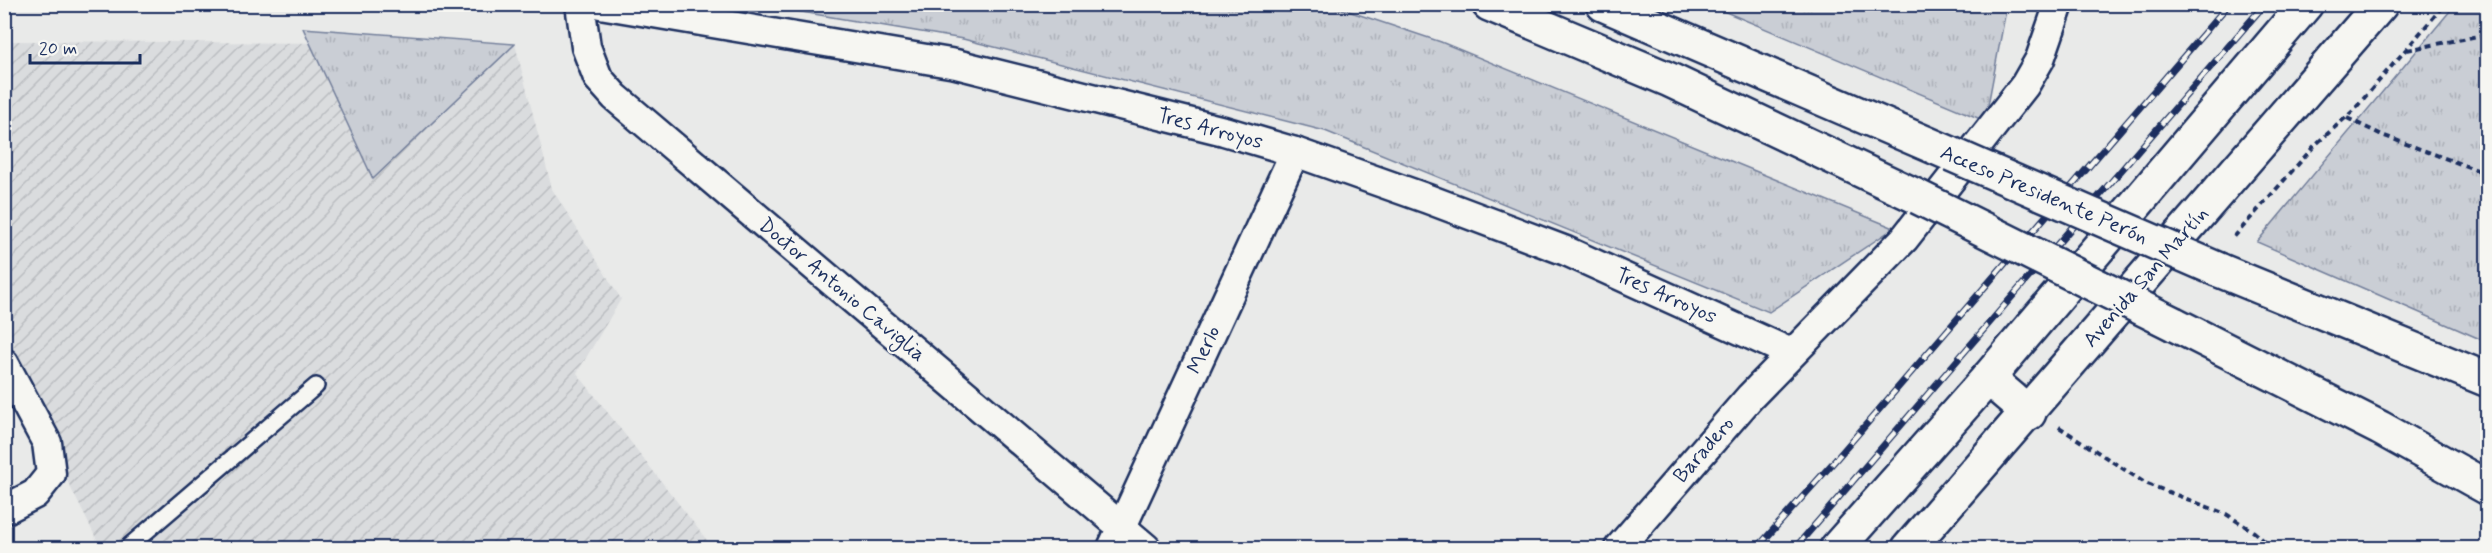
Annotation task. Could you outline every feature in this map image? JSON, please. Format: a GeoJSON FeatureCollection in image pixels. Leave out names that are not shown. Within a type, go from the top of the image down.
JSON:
{"type":"FeatureCollection","features":[{"type":"Feature","properties":{"kind":"main road"},"geometry":{"type":"LineString","coordinates":[[1489,4],[1670,80],[1918,197],[2380,428],[2487,488]]}},
{"type":"Feature","properties":{"kind":"main road","name":"Acceso Presidente Perón"},"geometry":{"type":"LineString","coordinates":[[1603,4],[2219,270],[2487,380]]}},
{"type":"Feature","properties":{"kind":"main road"},"geometry":{"type":"LineString","coordinates":[[1837,549],[1988,378],[2306,4]]}},
{"type":"Feature","properties":{"kind":"main road","name":"Avenida San Martín"},"geometry":{"type":"LineString","coordinates":[[1909,549],[2381,4]]}},
{"type":"Feature","properties":{"kind":"main road"},"geometry":{"type":"LineString","coordinates":[[1988,378],[2029,413]]}},
{"type":"Feature","properties":{"kind":"street","name":"Doctor Antonio Caviglia"},"geometry":{"type":"LineString","coordinates":[[580,4],[586,47],[598,78],[615,97],[1118,538],[1146,549]]}},
{"type":"Feature","properties":{"kind":"street","name":"Tres Arroyos"},"geometry":{"type":"LineString","coordinates":[[600,4],[956,64],[1224,131],[1295,152],[1428,199],[1566,252],[1791,353]]}},
{"type":"Feature","properties":{"kind":"street","name":"Baradero"},"geometry":{"type":"LineString","coordinates":[[1619,549],[1750,397],[1904,239],[2025,85],[2040,59],[2059,4]]}},
{"type":"Feature","properties":{"kind":"street","name":"Merlo"},"geometry":{"type":"LineString","coordinates":[[1118,538],[1295,152]]}},
{"type":"Feature","properties":{"kind":"street"},"geometry":{"type":"LineString","coordinates":[[4,363],[46,443],[51,474],[34,494],[4,510]]}},
{"type":"Feature","properties":{"kind":"lane"},"geometry":{"type":"LineString","coordinates":[[128,549],[316,386]]}},
{"type":"Feature","properties":{"kind":"path"},"geometry":{"type":"LineString","coordinates":[[2445,4],[2347,118],[2382,135],[2487,174]]}},
{"type":"Feature","properties":{"kind":"path"},"geometry":{"type":"LineString","coordinates":[[2406,50],[2487,34]]}},
{"type":"Feature","properties":{"kind":"path"},"geometry":{"type":"LineString","coordinates":[[2029,413],[2061,428],[2145,483],[2226,514],[2254,532],[2272,549]]}},
{"type":"Feature","properties":{"kind":"shaded area"},"geometry":{"type":"Polygon","coordinates":[[[5,41],[515,44],[552,189],[621,299],[577,373],[713,548],[101,548],[5,357],[5,41]]]}},
{"type":"Feature","properties":{"kind":"green space"},"geometry":{"type":"Polygon","coordinates":[[[760,5],[1330,5],[1441,42],[1894,228],[1769,312],[1325,131],[963,39],[760,5]]]}},
{"type":"Feature","properties":{"kind":"green space"},"geometry":{"type":"Polygon","coordinates":[[[1709,5],[2007,5],[1985,121],[1709,5]]]}},
{"type":"Feature","properties":{"kind":"green space"},"geometry":{"type":"Polygon","coordinates":[[[2455,5],[2487,5],[2487,342],[2257,242],[2455,5]]]}},
{"type":"Feature","properties":{"kind":"green space"},"geometry":{"type":"Polygon","coordinates":[[[303,28],[515,44],[373,179],[303,28]]]}},
{"type":"Feature","properties":{"kind":"railway"},"geometry":{"type":"LineString","coordinates":[[1757,548],[2229,4]]}},
{"type":"Feature","properties":{"kind":"railway"},"geometry":{"type":"LineString","coordinates":[[1795,548],[2265,4]]}}]}
